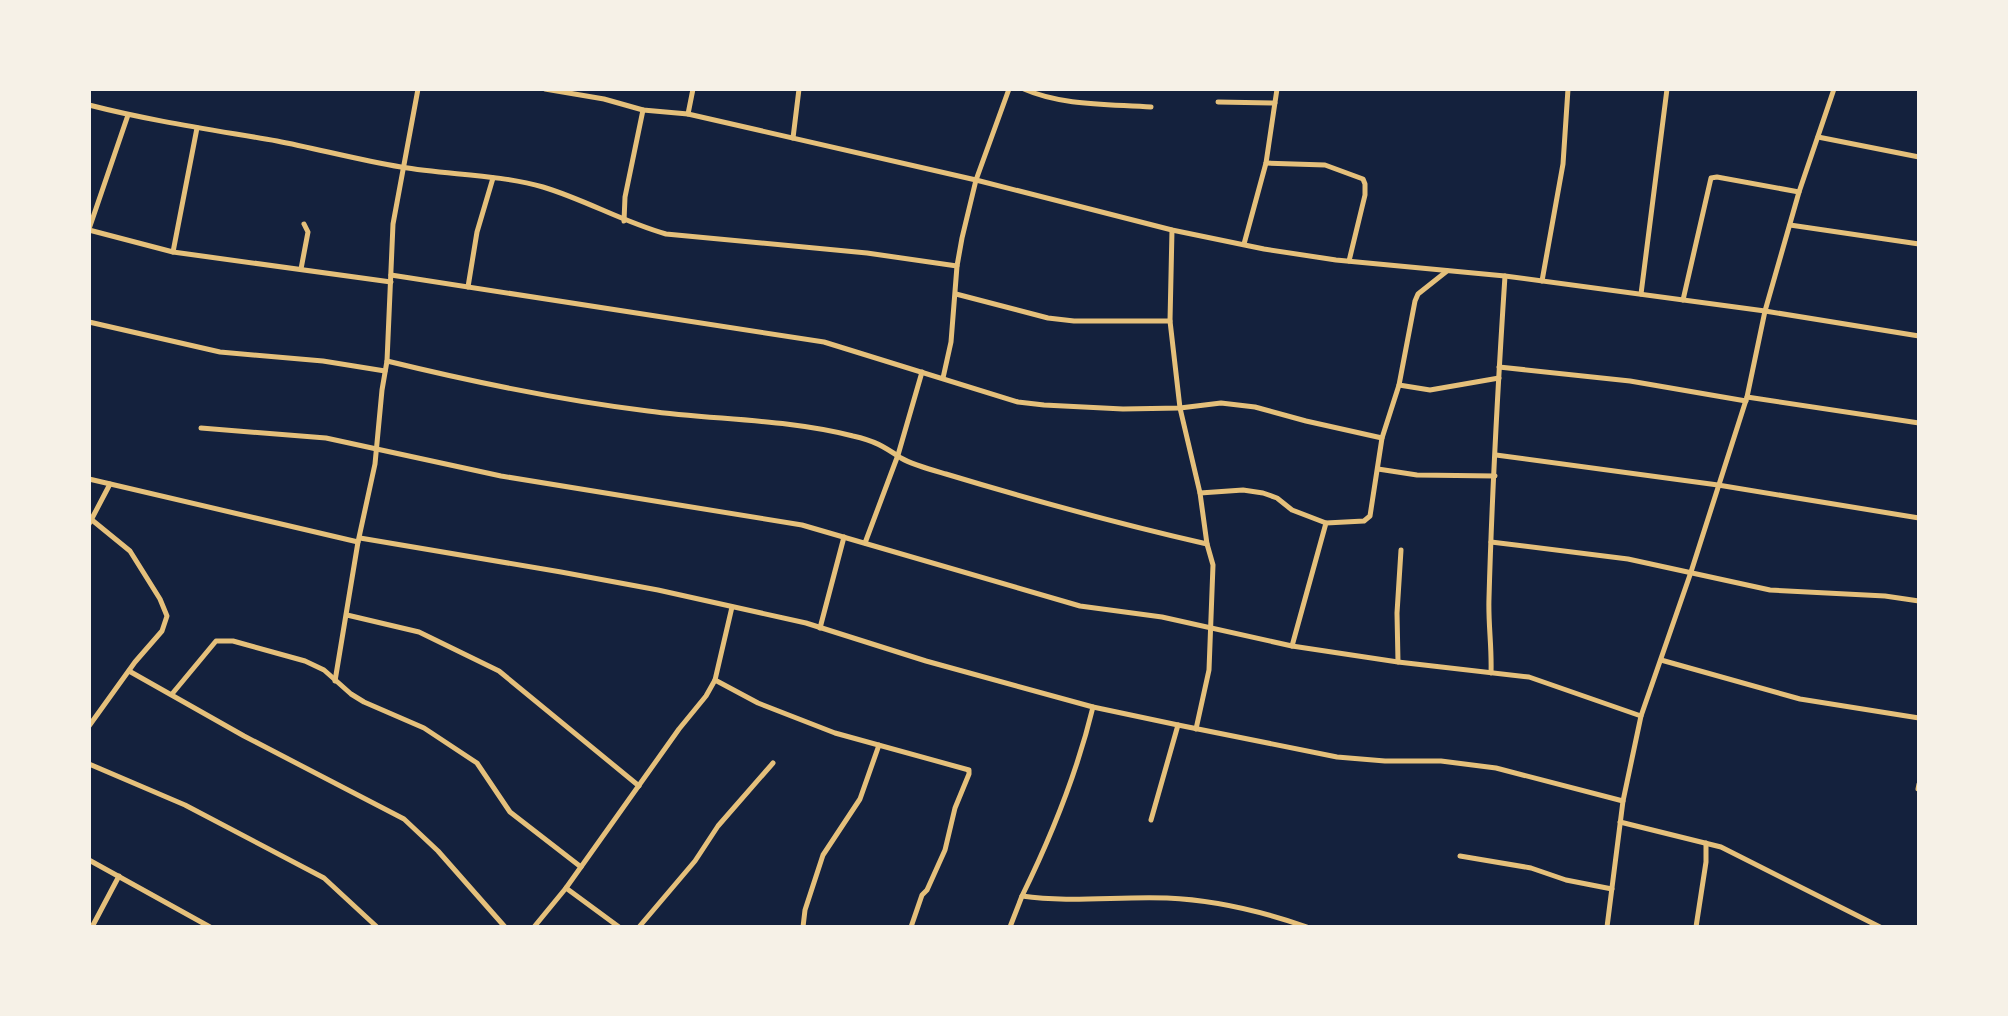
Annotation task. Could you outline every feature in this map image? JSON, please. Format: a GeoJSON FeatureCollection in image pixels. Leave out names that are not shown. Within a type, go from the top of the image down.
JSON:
{"type":"FeatureCollection","features":[{"type":"Feature","properties":{"kind":"street"},"geometry":{"type":"LineString","coordinates":[[335,681],[376,450],[387,361],[393,224],[418,89]]}},
{"type":"Feature","properties":{"kind":"street"},"geometry":{"type":"LineString","coordinates":[[545,89],[604,99],[643,110],[688,114],[976,180],[1172,230],[1244,244],[1349,261],[1505,276],[1641,294],[1919,336]]}},
{"type":"Feature","properties":{"kind":"street"},"geometry":{"type":"LineString","coordinates":[[604,99],[605,89]]}},
{"type":"Feature","properties":{"kind":"street"},"geometry":{"type":"LineString","coordinates":[[688,114],[693,89]]}},
{"type":"Feature","properties":{"kind":"street"},"geometry":{"type":"LineString","coordinates":[[793,138],[799,89]]}},
{"type":"Feature","properties":{"kind":"street"},"geometry":{"type":"LineString","coordinates":[[943,378],[951,342],[957,266],[976,180],[1009,89]]}},
{"type":"Feature","properties":{"kind":"street"},"geometry":{"type":"LineString","coordinates":[[1024,89],[1035,94],[1063,99],[1151,107]]}},
{"type":"Feature","properties":{"kind":"street"},"geometry":{"type":"LineString","coordinates":[[1244,244],[1266,163],[1277,89]]}},
{"type":"Feature","properties":{"kind":"street"},"geometry":{"type":"LineString","coordinates":[[1542,281],[1563,164],[1568,89]]}},
{"type":"Feature","properties":{"kind":"street"},"geometry":{"type":"LineString","coordinates":[[1641,294],[1667,89]]}},
{"type":"Feature","properties":{"kind":"street"},"geometry":{"type":"LineString","coordinates":[[1607,927],[1623,801],[1641,716],[1691,572],[1746,399],[1765,311],[1799,192],[1834,89]]}},
{"type":"Feature","properties":{"kind":"street"},"geometry":{"type":"LineString","coordinates":[[1218,102],[1275,103]]}},
{"type":"Feature","properties":{"kind":"street"},"geometry":{"type":"LineString","coordinates":[[89,105],[128,115],[402,167],[542,187],[587,203],[624,221],[666,234],[867,253],[957,266]]}},
{"type":"Feature","properties":{"kind":"street"},"geometry":{"type":"LineString","coordinates":[[624,221],[625,197],[643,110]]}},
{"type":"Feature","properties":{"kind":"street"},"geometry":{"type":"LineString","coordinates":[[128,115],[89,230],[173,252],[468,287],[824,342],[1007,399],[1044,405],[1123,409],[1181,408],[1222,403],[1255,407],[1382,438]]}},
{"type":"Feature","properties":{"kind":"street"},"geometry":{"type":"LineString","coordinates":[[173,252],[197,128]]}},
{"type":"Feature","properties":{"kind":"street"},"geometry":{"type":"LineString","coordinates":[[1818,137],[1919,157]]}},
{"type":"Feature","properties":{"kind":"street"},"geometry":{"type":"LineString","coordinates":[[1266,163],[1325,165],[1358,175],[1365,181],[1349,261]]}},
{"type":"Feature","properties":{"kind":"street"},"geometry":{"type":"LineString","coordinates":[[468,287],[477,232],[493,178]]}},
{"type":"Feature","properties":{"kind":"street"},"geometry":{"type":"LineString","coordinates":[[1683,300],[1711,178],[1799,192]]}},
{"type":"Feature","properties":{"kind":"street"},"geometry":{"type":"LineString","coordinates":[[301,269],[308,232],[304,224]]}},
{"type":"Feature","properties":{"kind":"street"},"geometry":{"type":"LineString","coordinates":[[1790,225],[1919,244]]}},
{"type":"Feature","properties":{"kind":"street"},"geometry":{"type":"LineString","coordinates":[[1172,230],[1170,321],[1181,408],[1213,565],[1209,670],[1196,729]]}},
{"type":"Feature","properties":{"kind":"street"},"geometry":{"type":"LineString","coordinates":[[1200,493],[1243,491],[1263,494],[1277,498],[1292,510],[1326,523],[1368,520],[1382,438],[1399,384],[1415,301],[1418,294],[1447,271]]}},
{"type":"Feature","properties":{"kind":"street"},"geometry":{"type":"LineString","coordinates":[[1491,673],[1492,647],[1488,621],[1505,276]]}},
{"type":"Feature","properties":{"kind":"street"},"geometry":{"type":"LineString","coordinates":[[956,294],[1048,318],[1074,321],[1170,321]]}},
{"type":"Feature","properties":{"kind":"street"},"geometry":{"type":"LineString","coordinates":[[89,322],[220,352],[323,361],[385,372]]}},
{"type":"Feature","properties":{"kind":"street"},"geometry":{"type":"LineString","coordinates":[[387,361],[544,396],[648,412],[749,421],[852,435],[880,444],[898,455],[943,473],[1137,528],[1207,544]]}},
{"type":"Feature","properties":{"kind":"street"},"geometry":{"type":"LineString","coordinates":[[1499,367],[1630,381],[1919,423]]}},
{"type":"Feature","properties":{"kind":"street"},"geometry":{"type":"LineString","coordinates":[[865,544],[898,455],[922,372]]}},
{"type":"Feature","properties":{"kind":"street"},"geometry":{"type":"LineString","coordinates":[[1399,384],[1430,390],[1499,378]]}},
{"type":"Feature","properties":{"kind":"street"},"geometry":{"type":"LineString","coordinates":[[201,428],[326,438],[501,476],[802,525],[1080,606],[1212,627],[1292,646],[1398,662],[1529,677],[1641,716]]}},
{"type":"Feature","properties":{"kind":"street"},"geometry":{"type":"LineString","coordinates":[[1496,455],[1718,485],[1919,518]]}},
{"type":"Feature","properties":{"kind":"street"},"geometry":{"type":"LineString","coordinates":[[1378,468],[1417,475],[1495,476]]}},
{"type":"Feature","properties":{"kind":"street"},"geometry":{"type":"LineString","coordinates":[[89,480],[359,540],[561,572],[732,607],[820,628],[1093,707],[1196,729],[1336,757],[1385,761],[1441,761],[1496,768],[1623,801]]}},
{"type":"Feature","properties":{"kind":"street"},"geometry":{"type":"LineString","coordinates":[[89,726],[166,624],[165,608],[130,551],[91,522],[110,484]]}},
{"type":"Feature","properties":{"kind":"street"},"geometry":{"type":"LineString","coordinates":[[1292,646],[1326,523]]}},
{"type":"Feature","properties":{"kind":"street"},"geometry":{"type":"LineString","coordinates":[[820,628],[844,537]]}},
{"type":"Feature","properties":{"kind":"street"},"geometry":{"type":"LineString","coordinates":[[1491,542],[1628,559],[1770,590],[1885,596],[1919,601]]}},
{"type":"Feature","properties":{"kind":"street"},"geometry":{"type":"LineString","coordinates":[[1398,662],[1397,613],[1401,550]]}},
{"type":"Feature","properties":{"kind":"street"},"geometry":{"type":"LineString","coordinates":[[534,927],[566,888],[706,696],[715,680],[732,607]]}},
{"type":"Feature","properties":{"kind":"street"},"geometry":{"type":"LineString","coordinates":[[347,615],[419,632],[499,671],[639,786]]}},
{"type":"Feature","properties":{"kind":"street"},"geometry":{"type":"LineString","coordinates":[[172,694],[212,644],[225,640],[305,661],[324,670],[364,702],[425,728],[477,764],[510,812],[581,867]]}},
{"type":"Feature","properties":{"kind":"street"},"geometry":{"type":"LineString","coordinates":[[1661,660],[1800,699],[1919,719]]}},
{"type":"Feature","properties":{"kind":"street"},"geometry":{"type":"LineString","coordinates":[[129,671],[244,736],[404,819],[438,851],[505,927]]}},
{"type":"Feature","properties":{"kind":"street"},"geometry":{"type":"LineString","coordinates":[[715,680],[758,704],[835,733],[966,768],[969,772],[955,808],[945,850],[928,890],[922,895],[911,927]]}},
{"type":"Feature","properties":{"kind":"street"},"geometry":{"type":"LineString","coordinates":[[1010,927],[1062,806],[1093,707]]}},
{"type":"Feature","properties":{"kind":"street"},"geometry":{"type":"LineString","coordinates":[[1151,820],[1178,725]]}},
{"type":"Feature","properties":{"kind":"street"},"geometry":{"type":"LineString","coordinates":[[803,927],[805,910],[823,855],[860,799],[879,745]]}},
{"type":"Feature","properties":{"kind":"street"},"geometry":{"type":"LineString","coordinates":[[639,927],[695,861],[718,826],[773,763]]}},
{"type":"Feature","properties":{"kind":"street"},"geometry":{"type":"LineString","coordinates":[[89,764],[185,805],[324,878],[377,927]]}},
{"type":"Feature","properties":{"kind":"street"},"geometry":{"type":"LineString","coordinates":[[1620,822],[1721,847],[1880,927]]}},
{"type":"Feature","properties":{"kind":"street"},"geometry":{"type":"LineString","coordinates":[[1696,927],[1706,862],[1706,843]]}},
{"type":"Feature","properties":{"kind":"street"},"geometry":{"type":"LineString","coordinates":[[1460,856],[1531,868],[1566,880],[1612,889]]}},
{"type":"Feature","properties":{"kind":"street"},"geometry":{"type":"LineString","coordinates":[[89,860],[210,927]]}},
{"type":"Feature","properties":{"kind":"street"},"geometry":{"type":"LineString","coordinates":[[92,927],[118,876]]}},
{"type":"Feature","properties":{"kind":"street"},"geometry":{"type":"LineString","coordinates":[[566,888],[619,927]]}},
{"type":"Feature","properties":{"kind":"street"},"geometry":{"type":"LineString","coordinates":[[1022,896],[1167,898],[1228,904],[1307,927]]}}]}
